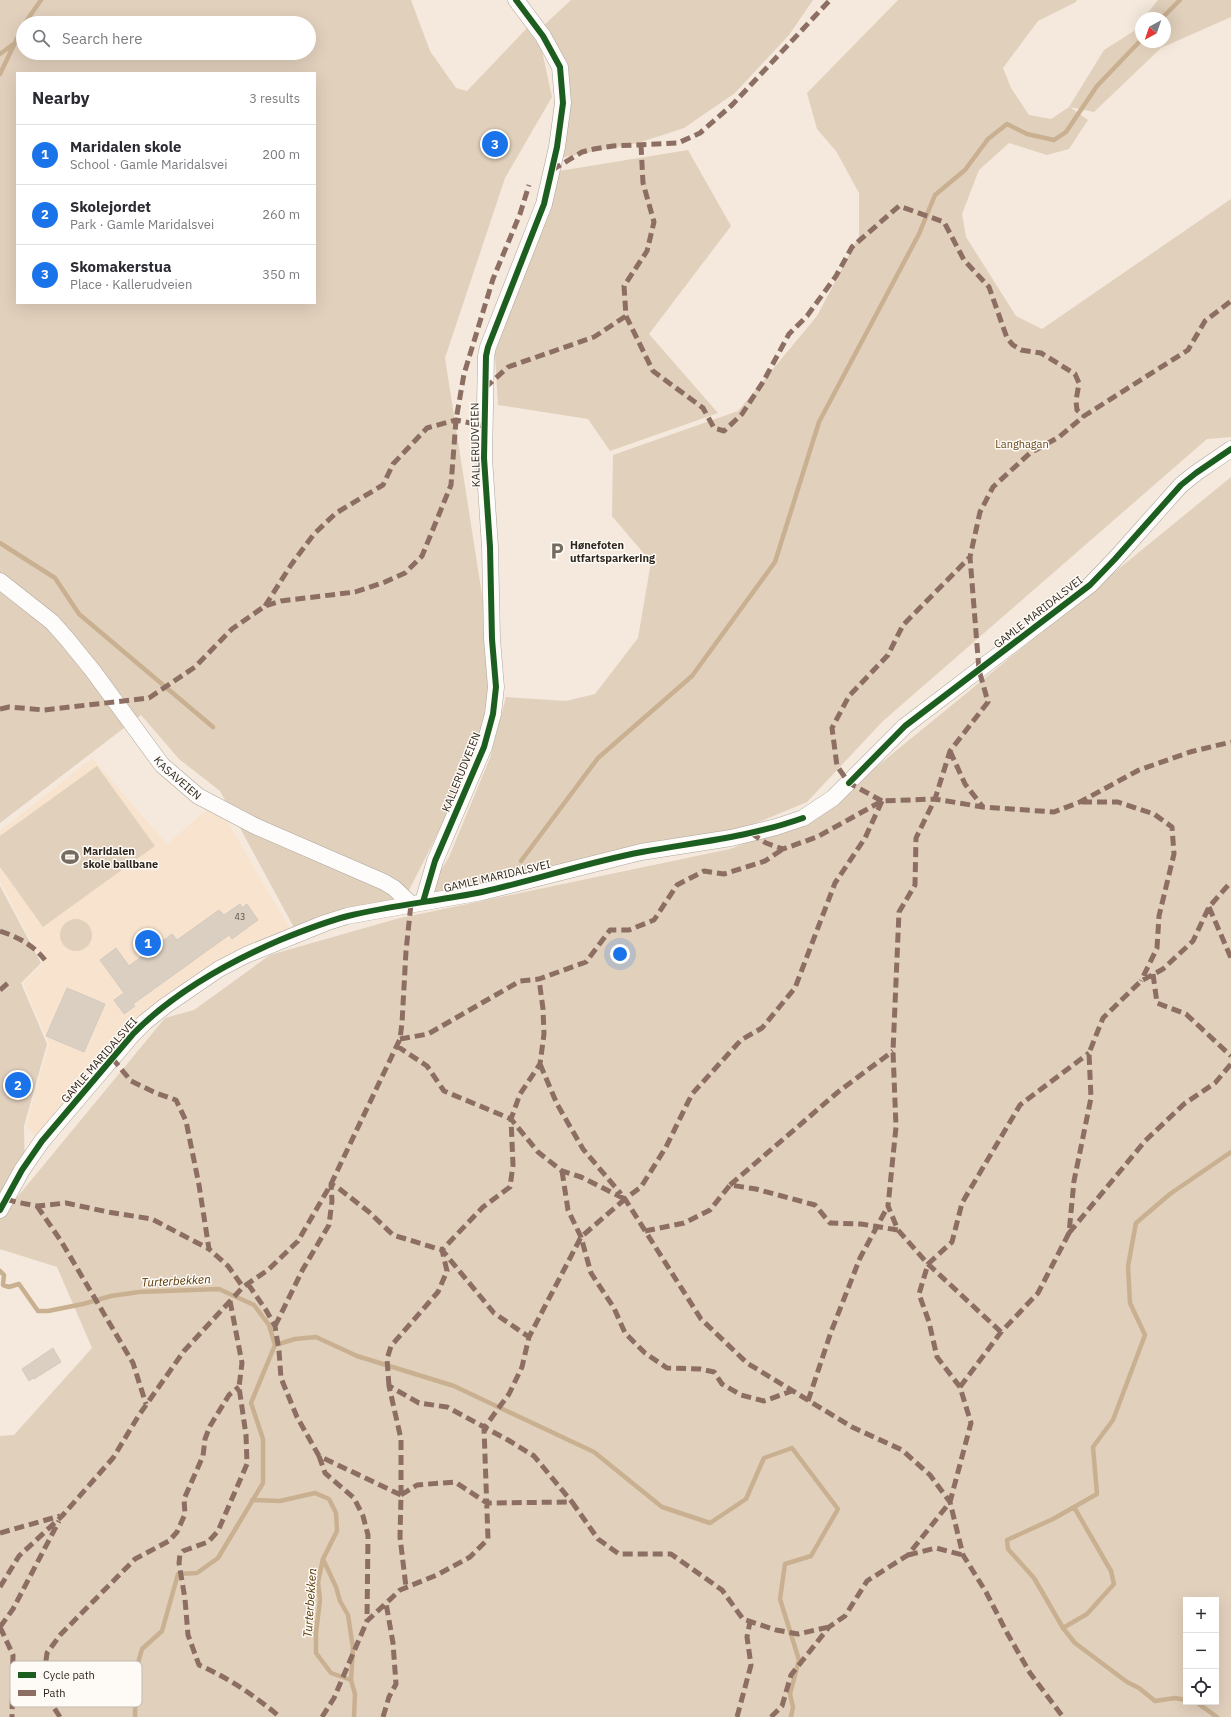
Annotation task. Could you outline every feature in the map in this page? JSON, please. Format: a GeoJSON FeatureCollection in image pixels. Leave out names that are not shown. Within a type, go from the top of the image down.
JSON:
{"type":"FeatureCollection","features":[{"type":"Feature","properties":{"kind":"street","name":"KALLERUDVEIEN"},"geometry":{"type":"LineString","coordinates":[[417,903],[484,747],[493,714],[496,687],[492,639],[490,547],[484,458],[486,356],[488,347],[544,204],[557,147],[563,103],[560,67],[543,36],[516,0]]}},
{"type":"Feature","properties":{"kind":"street","name":"GAMLE MARIDALSVEI"},"geometry":{"type":"LineString","coordinates":[[0,1210],[29,1159],[55,1125],[133,1034],[165,1006],[224,966],[301,932],[347,916],[482,892],[641,852],[731,838],[776,827],[803,818],[833,798],[905,726],[1090,585],[1116,559],[1181,485],[1231,449]]}},
{"type":"Feature","properties":{"kind":"street","name":"KASAVEIEN"},"geometry":{"type":"LineString","coordinates":[[0,581],[41,613],[62,634],[93,671],[162,765],[198,796],[255,826],[384,882],[417,903]]}},
{"type":"Feature","properties":{"kind":"shaded area"},"geometry":{"type":"Polygon","coordinates":[[[92,758],[167,844],[210,807],[223,814],[293,934],[172,993],[42,1144],[26,1126],[49,1044],[23,983],[43,963],[0,882],[0,831],[92,758]]]}},
{"type":"Feature","properties":{"kind":"green space"},"geometry":{"type":"Polygon","coordinates":[[[0,0],[411,0],[430,51],[456,88],[467,91],[528,27],[542,51],[552,97],[505,178],[445,358],[497,691],[481,748],[401,906],[298,935],[220,791],[179,759],[141,715],[0,823],[0,0]]]}},
{"type":"Feature","properties":{"kind":"green space"},"geometry":{"type":"Polygon","coordinates":[[[571,0],[813,0],[789,35],[735,93],[684,128],[638,143],[555,159],[570,97],[541,28],[571,0]]]}},
{"type":"Feature","properties":{"kind":"green space","name":"Langhagan"},"geometry":{"type":"Polygon","coordinates":[[[898,0],[1077,0],[1076,2],[1038,21],[1003,68],[1011,88],[1029,115],[1051,119],[1069,107],[1104,50],[1135,30],[1135,48],[1161,48],[1094,112],[1070,107],[1088,120],[1069,149],[1047,155],[1009,143],[979,170],[962,214],[966,237],[1016,316],[1042,329],[1231,199],[1231,437],[1207,439],[883,721],[807,802],[737,831],[423,899],[449,857],[490,758],[506,697],[566,701],[595,694],[638,638],[651,562],[612,516],[613,455],[738,411],[817,316],[859,236],[859,193],[836,151],[817,129],[807,93],[898,0]]]}},
{"type":"Feature","properties":{"kind":"green space"},"geometry":{"type":"Polygon","coordinates":[[[1158,0],[1231,0],[1231,17],[1171,44],[1171,12],[1149,12],[1158,0]]]}},
{"type":"Feature","properties":{"kind":"green space"},"geometry":{"type":"Polygon","coordinates":[[[688,150],[731,226],[649,334],[718,413],[610,451],[588,419],[498,405],[494,339],[553,172],[688,150]]]}},
{"type":"Feature","properties":{"kind":"green space"},"geometry":{"type":"Polygon","coordinates":[[[1231,477],[1231,1717],[0,1717],[0,1436],[14,1435],[92,1348],[57,1267],[0,1249],[0,1218],[165,1018],[194,1010],[270,955],[396,919],[730,849],[815,817],[1231,477]]]}},
{"type":"Feature","properties":{"kind":"green space","name":"Maridalen skole ballbane"},"geometry":{"type":"Polygon","coordinates":[[[97,766],[155,846],[43,927],[0,867],[0,836],[97,766]]]}},
{"type":"Feature","properties":{"kind":"green space"},"geometry":{"type":"Polygon","coordinates":[[[0,886],[41,963],[21,983],[47,1044],[24,1126],[25,1178],[0,1207],[0,886]]]}},
{"type":"Feature","properties":{"kind":"green space"},"geometry":{"type":"Polygon","coordinates":[[[73,919],[79,919],[88,923],[92,935],[88,947],[79,951],[73,951],[64,947],[60,938],[60,932],[64,923],[73,919]]]}},
{"type":"Feature","properties":{"kind":"building"},"geometry":{"type":"Polygon","coordinates":[[[240,904],[242,908],[247,904],[258,920],[232,939],[229,935],[133,1004],[135,1006],[124,1014],[114,1000],[124,993],[100,960],[116,948],[129,966],[172,934],[177,940],[219,910],[224,915],[240,904]]]}},
{"type":"Feature","properties":{"kind":"building"},"geometry":{"type":"Polygon","coordinates":[[[67,988],[105,1004],[84,1052],[46,1036],[67,988]]]}},
{"type":"Feature","properties":{"kind":"building"},"geometry":{"type":"Polygon","coordinates":[[[53,1348],[61,1362],[29,1381],[22,1369],[53,1348]]]}},
{"type":"Feature","properties":{"kind":"waterway"},"geometry":{"type":"LineString","coordinates":[[30,16],[41,0]]}},
{"type":"Feature","properties":{"kind":"waterway"},"geometry":{"type":"LineString","coordinates":[[1168,12],[1180,0]]}},
{"type":"Feature","properties":{"kind":"waterway"},"geometry":{"type":"LineString","coordinates":[[0,74],[16,41]]}},
{"type":"Feature","properties":{"kind":"waterway"},"geometry":{"type":"LineString","coordinates":[[0,54],[15,43]]}},
{"type":"Feature","properties":{"kind":"waterway"},"geometry":{"type":"LineString","coordinates":[[521,861],[598,758],[692,676],[775,562],[819,422],[919,234],[935,195],[965,170],[988,139],[1007,124],[1027,134],[1054,140],[1066,132],[1097,86],[1135,46]]}},
{"type":"Feature","properties":{"kind":"waterway"},"geometry":{"type":"LineString","coordinates":[[0,543],[55,578],[79,614],[213,727]]}},
{"type":"Feature","properties":{"kind":"waterway"},"geometry":{"type":"LineString","coordinates":[[1183,1699],[1175,1698],[1155,1701],[1075,1643],[1063,1628],[1034,1578],[1008,1549],[1007,1540],[1053,1519],[1097,1494],[1093,1447],[1113,1420],[1145,1335],[1130,1303],[1128,1266],[1136,1223],[1170,1194],[1231,1152]]}},
{"type":"Feature","properties":{"kind":"waterway","name":"Turterbekken"},"geometry":{"type":"LineString","coordinates":[[0,1271],[4,1275],[3,1285],[9,1287],[19,1284],[38,1311],[48,1311],[83,1304],[111,1296],[139,1292],[219,1289],[254,1305],[269,1325],[275,1345],[251,1403],[263,1439],[263,1483],[218,1558],[197,1573],[178,1574],[162,1631],[142,1649],[139,1661]]}},
{"type":"Feature","properties":{"kind":"waterway"},"geometry":{"type":"LineString","coordinates":[[275,1345],[295,1339],[316,1337],[357,1356],[454,1386],[594,1452],[662,1507],[710,1523],[746,1499],[764,1458],[792,1448],[838,1509],[811,1556],[785,1564],[780,1599],[799,1660],[790,1694],[793,1707],[791,1717]]}},
{"type":"Feature","properties":{"kind":"waterway","name":"Turterbekken"},"geometry":{"type":"LineString","coordinates":[[252,1500],[280,1501],[315,1493],[329,1499],[336,1513],[337,1531],[323,1559],[318,1582],[320,1600],[316,1633],[316,1653],[331,1673],[351,1680],[355,1694],[354,1717]]}},
{"type":"Feature","properties":{"kind":"waterway"},"geometry":{"type":"LineString","coordinates":[[1063,1628],[1087,1614],[1114,1584],[1111,1571],[1074,1507]]}},
{"type":"Feature","properties":{"kind":"waterway"},"geometry":{"type":"LineString","coordinates":[[323,1559],[336,1587],[340,1601],[348,1615],[353,1648],[351,1680]]}},
{"type":"Feature","properties":{"kind":"waterway"},"geometry":{"type":"LineString","coordinates":[[1200,1705],[1217,1717]]}},
{"type":"Feature","properties":{"kind":"waterway","name":"Turterbekken"},"geometry":{"type":"LineString","coordinates":[[135,1707],[135,1717]]}},
{"type":"Feature","properties":{"kind":"marked path"},"geometry":{"type":"LineString","coordinates":[[552,170],[582,152],[613,146],[678,143],[700,133],[732,105],[830,0]]}},
{"type":"Feature","properties":{"kind":"marked path"},"geometry":{"type":"LineString","coordinates":[[641,145],[643,183],[654,222],[647,251],[624,286],[626,316],[653,371],[703,408],[714,428],[724,431],[742,414],[763,382],[789,334],[807,316],[836,276],[852,247],[899,206],[944,222],[964,260],[989,287],[1007,338],[1013,345],[1021,350],[1041,353],[1075,374],[1079,383],[1076,401],[1077,410],[1084,416]]}},
{"type":"Feature","properties":{"kind":"marked path"},"geometry":{"type":"LineString","coordinates":[[0,709],[9,707],[44,710],[149,698],[195,667],[232,629],[265,606],[281,601],[355,592],[385,582],[405,573],[422,556],[451,485],[456,420],[464,374],[493,279],[520,214],[529,185]]}},
{"type":"Feature","properties":{"kind":"marked path"},"geometry":{"type":"LineString","coordinates":[[1001,1332],[928,1264],[898,1230],[888,1206],[896,1127],[893,1051],[899,912],[915,885],[916,838],[935,799],[950,751],[988,702],[979,670],[970,557],[980,512],[993,487],[1030,453],[1059,437],[1084,416],[1188,350],[1205,321],[1231,301]]}},
{"type":"Feature","properties":{"kind":"marked path"},"geometry":{"type":"LineString","coordinates":[[485,388],[508,367],[594,337],[626,316]]}},
{"type":"Feature","properties":{"kind":"marked path"},"geometry":{"type":"LineString","coordinates":[[265,606],[291,565],[314,534],[336,513],[383,485],[393,464],[427,428],[456,420],[484,426]]}},
{"type":"Feature","properties":{"kind":"marked path"},"geometry":{"type":"LineString","coordinates":[[882,801],[849,783],[837,766],[832,728],[849,696],[888,655],[903,625],[970,557]]}},
{"type":"Feature","properties":{"kind":"marked path"},"geometry":{"type":"LineString","coordinates":[[751,833],[766,843],[783,849],[817,837],[882,801],[935,799],[983,807],[1054,812],[1080,802],[1139,770],[1190,752],[1231,742]]}},
{"type":"Feature","properties":{"kind":"marked path"},"geometry":{"type":"LineString","coordinates":[[950,751],[965,784],[983,807]]}},
{"type":"Feature","properties":{"kind":"marked path"},"geometry":{"type":"LineString","coordinates":[[882,801],[865,838],[835,883],[795,988],[762,1028],[741,1040],[692,1094],[666,1147],[641,1187],[625,1199],[701,1319],[747,1363],[852,1427],[902,1450],[930,1475],[950,1502],[963,1555],[986,1592],[1030,1673],[1063,1717]]}},
{"type":"Feature","properties":{"kind":"marked path"},"geometry":{"type":"LineString","coordinates":[[1082,802],[1118,802],[1154,814],[1172,827],[1174,854],[1159,916],[1157,948],[1141,981]]}},
{"type":"Feature","properties":{"kind":"marked path"},"geometry":{"type":"LineString","coordinates":[[400,1039],[428,1034],[520,981],[539,979],[586,962],[610,930],[629,930],[654,920],[677,885],[704,871],[724,874],[765,861],[783,849]]}},
{"type":"Feature","properties":{"kind":"marked path"},"geometry":{"type":"LineString","coordinates":[[960,1387],[1001,1332],[1038,1293],[1069,1233],[1074,1181],[1091,1098],[1089,1053],[1103,1018],[1141,981],[1163,969],[1193,941],[1209,907],[1231,882]]}},
{"type":"Feature","properties":{"kind":"marked path"},"geometry":{"type":"LineString","coordinates":[[0,1587],[19,1556],[62,1516],[113,1458],[139,1415],[184,1351],[243,1287],[268,1270],[298,1241],[331,1184],[400,1039],[411,904]]}},
{"type":"Feature","properties":{"kind":"marked path"},"geometry":{"type":"LineString","coordinates":[[1209,907],[1231,958]]}},
{"type":"Feature","properties":{"kind":"marked path"},"geometry":{"type":"LineString","coordinates":[[0,931],[25,942],[45,960]]}},
{"type":"Feature","properties":{"kind":"marked path"},"geometry":{"type":"LineString","coordinates":[[1153,974],[1157,1003],[1186,1014],[1231,1056]]}},
{"type":"Feature","properties":{"kind":"marked path"},"geometry":{"type":"LineString","coordinates":[[389,1386],[387,1359],[391,1346],[438,1292],[447,1271],[442,1250],[483,1207],[510,1187],[513,1165],[511,1119],[520,1094],[540,1064],[544,1034],[543,1009],[539,979]]}},
{"type":"Feature","properties":{"kind":"marked path"},"geometry":{"type":"LineString","coordinates":[[0,990],[8,983]]}},
{"type":"Feature","properties":{"kind":"marked path"},"geometry":{"type":"LineString","coordinates":[[397,1046],[427,1066],[444,1091],[511,1119],[538,1152],[562,1171],[581,1177],[625,1199]]}},
{"type":"Feature","properties":{"kind":"marked path"},"geometry":{"type":"LineString","coordinates":[[730,1185],[838,1092],[893,1051]]}},
{"type":"Feature","properties":{"kind":"marked path"},"geometry":{"type":"LineString","coordinates":[[771,1717],[782,1706],[791,1675],[829,1627],[845,1616],[867,1581],[908,1555],[950,1502],[971,1423],[960,1387],[937,1357],[929,1322],[919,1294],[928,1264],[952,1242],[962,1203],[1020,1105],[1089,1053]]}},
{"type":"Feature","properties":{"kind":"marked path"},"geometry":{"type":"LineString","coordinates":[[112,1058],[131,1081],[156,1093],[176,1100],[186,1121],[199,1185],[209,1249],[228,1266],[243,1287]]}},
{"type":"Feature","properties":{"kind":"marked path"},"geometry":{"type":"LineString","coordinates":[[540,1064],[557,1104],[583,1149],[621,1194]]}},
{"type":"Feature","properties":{"kind":"marked path"},"geometry":{"type":"LineString","coordinates":[[1069,1233],[1145,1141],[1184,1104],[1215,1083],[1231,1064]]}},
{"type":"Feature","properties":{"kind":"marked path"},"geometry":{"type":"LineString","coordinates":[[562,1171],[568,1210],[581,1237],[591,1273],[614,1308],[625,1333],[645,1353],[667,1368],[700,1369],[714,1372],[722,1384],[741,1395],[764,1401],[792,1391]]}},
{"type":"Feature","properties":{"kind":"marked path"},"geometry":{"type":"LineString","coordinates":[[275,1326],[303,1269],[329,1225],[332,1201],[331,1184],[369,1212],[393,1235],[442,1250],[494,1313],[529,1337]]}},
{"type":"Feature","properties":{"kind":"marked path"},"geometry":{"type":"LineString","coordinates":[[645,1231],[684,1223],[710,1210],[730,1185],[756,1189],[815,1205],[830,1223],[861,1224],[898,1230]]}},
{"type":"Feature","properties":{"kind":"marked path"},"geometry":{"type":"LineString","coordinates":[[6,1199],[37,1206],[66,1203],[152,1219],[209,1249]]}},
{"type":"Feature","properties":{"kind":"marked path"},"geometry":{"type":"LineString","coordinates":[[322,1717],[334,1698],[367,1621],[400,1590],[437,1575],[470,1557],[488,1539],[484,1428],[509,1394],[522,1367],[529,1337],[581,1237],[625,1199]]}},
{"type":"Feature","properties":{"kind":"marked path"},"geometry":{"type":"LineString","coordinates":[[37,1206],[61,1241],[133,1363],[146,1404]]}},
{"type":"Feature","properties":{"kind":"marked path"},"geometry":{"type":"LineString","coordinates":[[808,1401],[831,1332],[860,1258],[888,1206]]}},
{"type":"Feature","properties":{"kind":"marked path"},"geometry":{"type":"LineString","coordinates":[[248,1284],[275,1326],[281,1378],[297,1417],[319,1456],[401,1495],[400,1537],[406,1587]]}},
{"type":"Feature","properties":{"kind":"marked path"},"geometry":{"type":"LineString","coordinates":[[230,1301],[242,1363],[239,1387],[246,1435],[247,1464],[218,1531],[208,1542],[183,1551],[180,1554],[179,1563],[185,1599],[188,1635],[199,1665],[241,1688],[280,1717]]}},
{"type":"Feature","properties":{"kind":"marked path"},"geometry":{"type":"LineString","coordinates":[[401,1495],[401,1439],[389,1386],[419,1403],[447,1407],[534,1456],[572,1502]]}},
{"type":"Feature","properties":{"kind":"marked path"},"geometry":{"type":"LineString","coordinates":[[46,1661],[47,1653],[61,1634],[135,1559],[169,1541],[177,1532],[185,1514],[184,1499],[203,1456],[205,1439],[210,1426],[229,1395],[239,1387]]}},
{"type":"Feature","properties":{"kind":"marked path"},"geometry":{"type":"LineString","coordinates":[[319,1456],[325,1473],[354,1498],[363,1516],[368,1535],[367,1621]]}},
{"type":"Feature","properties":{"kind":"marked path"},"geometry":{"type":"LineString","coordinates":[[401,1495],[417,1485],[455,1482],[487,1503],[572,1502],[598,1539],[619,1554],[671,1554],[722,1590],[743,1619],[776,1630],[798,1634],[829,1627]]}},
{"type":"Feature","properties":{"kind":"marked path"},"geometry":{"type":"LineString","coordinates":[[0,1533],[60,1516]]}},
{"type":"Feature","properties":{"kind":"marked path"},"geometry":{"type":"LineString","coordinates":[[0,1627],[13,1609],[59,1521]]}},
{"type":"Feature","properties":{"kind":"marked path"},"geometry":{"type":"LineString","coordinates":[[908,1555],[936,1548],[963,1555]]}},
{"type":"Feature","properties":{"kind":"marked path"},"geometry":{"type":"LineString","coordinates":[[383,1717],[389,1697],[396,1684],[393,1643],[386,1603]]}},
{"type":"Feature","properties":{"kind":"marked path"},"geometry":{"type":"LineString","coordinates":[[737,1717],[751,1665],[747,1637],[750,1622]]}},
{"type":"Feature","properties":{"kind":"marked path"},"geometry":{"type":"LineString","coordinates":[[0,1627],[13,1655],[13,1661]]}},
{"type":"Feature","properties":{"kind":"marked path"},"geometry":{"type":"LineString","coordinates":[[12,1707],[12,1717]]}},
{"type":"Feature","properties":{"kind":"marked path"},"geometry":{"type":"LineString","coordinates":[[54,1707],[60,1717]]}},
{"type":"Feature","properties":{"kind":"cycle path"},"geometry":{"type":"LineString","coordinates":[[423,902],[435,861],[484,747],[493,714],[496,687],[492,639],[490,547],[484,458],[486,356],[488,347],[544,204],[557,147],[563,103],[560,67],[543,36],[516,0]]}},
{"type":"Feature","properties":{"kind":"cycle path"},"geometry":{"type":"LineString","coordinates":[[849,783],[905,726],[1090,585],[1181,485],[1231,449]]}},
{"type":"Feature","properties":{"kind":"cycle path"},"geometry":{"type":"LineString","coordinates":[[0,1210],[22,1170],[42,1141],[133,1034],[149,1019],[184,992],[240,958],[297,933],[348,916],[482,892],[622,856],[763,830],[803,818]]}},
{"type":"Feature","properties":{"kind":"place","name":"Skomakerstua"},"geometry":{"type":"Point","coordinates":[495,144]}},
{"type":"Feature","properties":{"kind":"place","name":"Hønefoten utfartsparkering"},"geometry":{"type":"Point","coordinates":[557,551]}},
{"type":"Feature","properties":{"kind":"place","name":"Maridalen skole ballbane"},"geometry":{"type":"Point","coordinates":[70,857]}},
{"type":"Feature","properties":{"kind":"place","name":"Maridalen skole"},"geometry":{"type":"Point","coordinates":[148,943]}},
{"type":"Feature","properties":{"kind":"place","name":"Skolejordet"},"geometry":{"type":"Point","coordinates":[18,1085]}}]}
